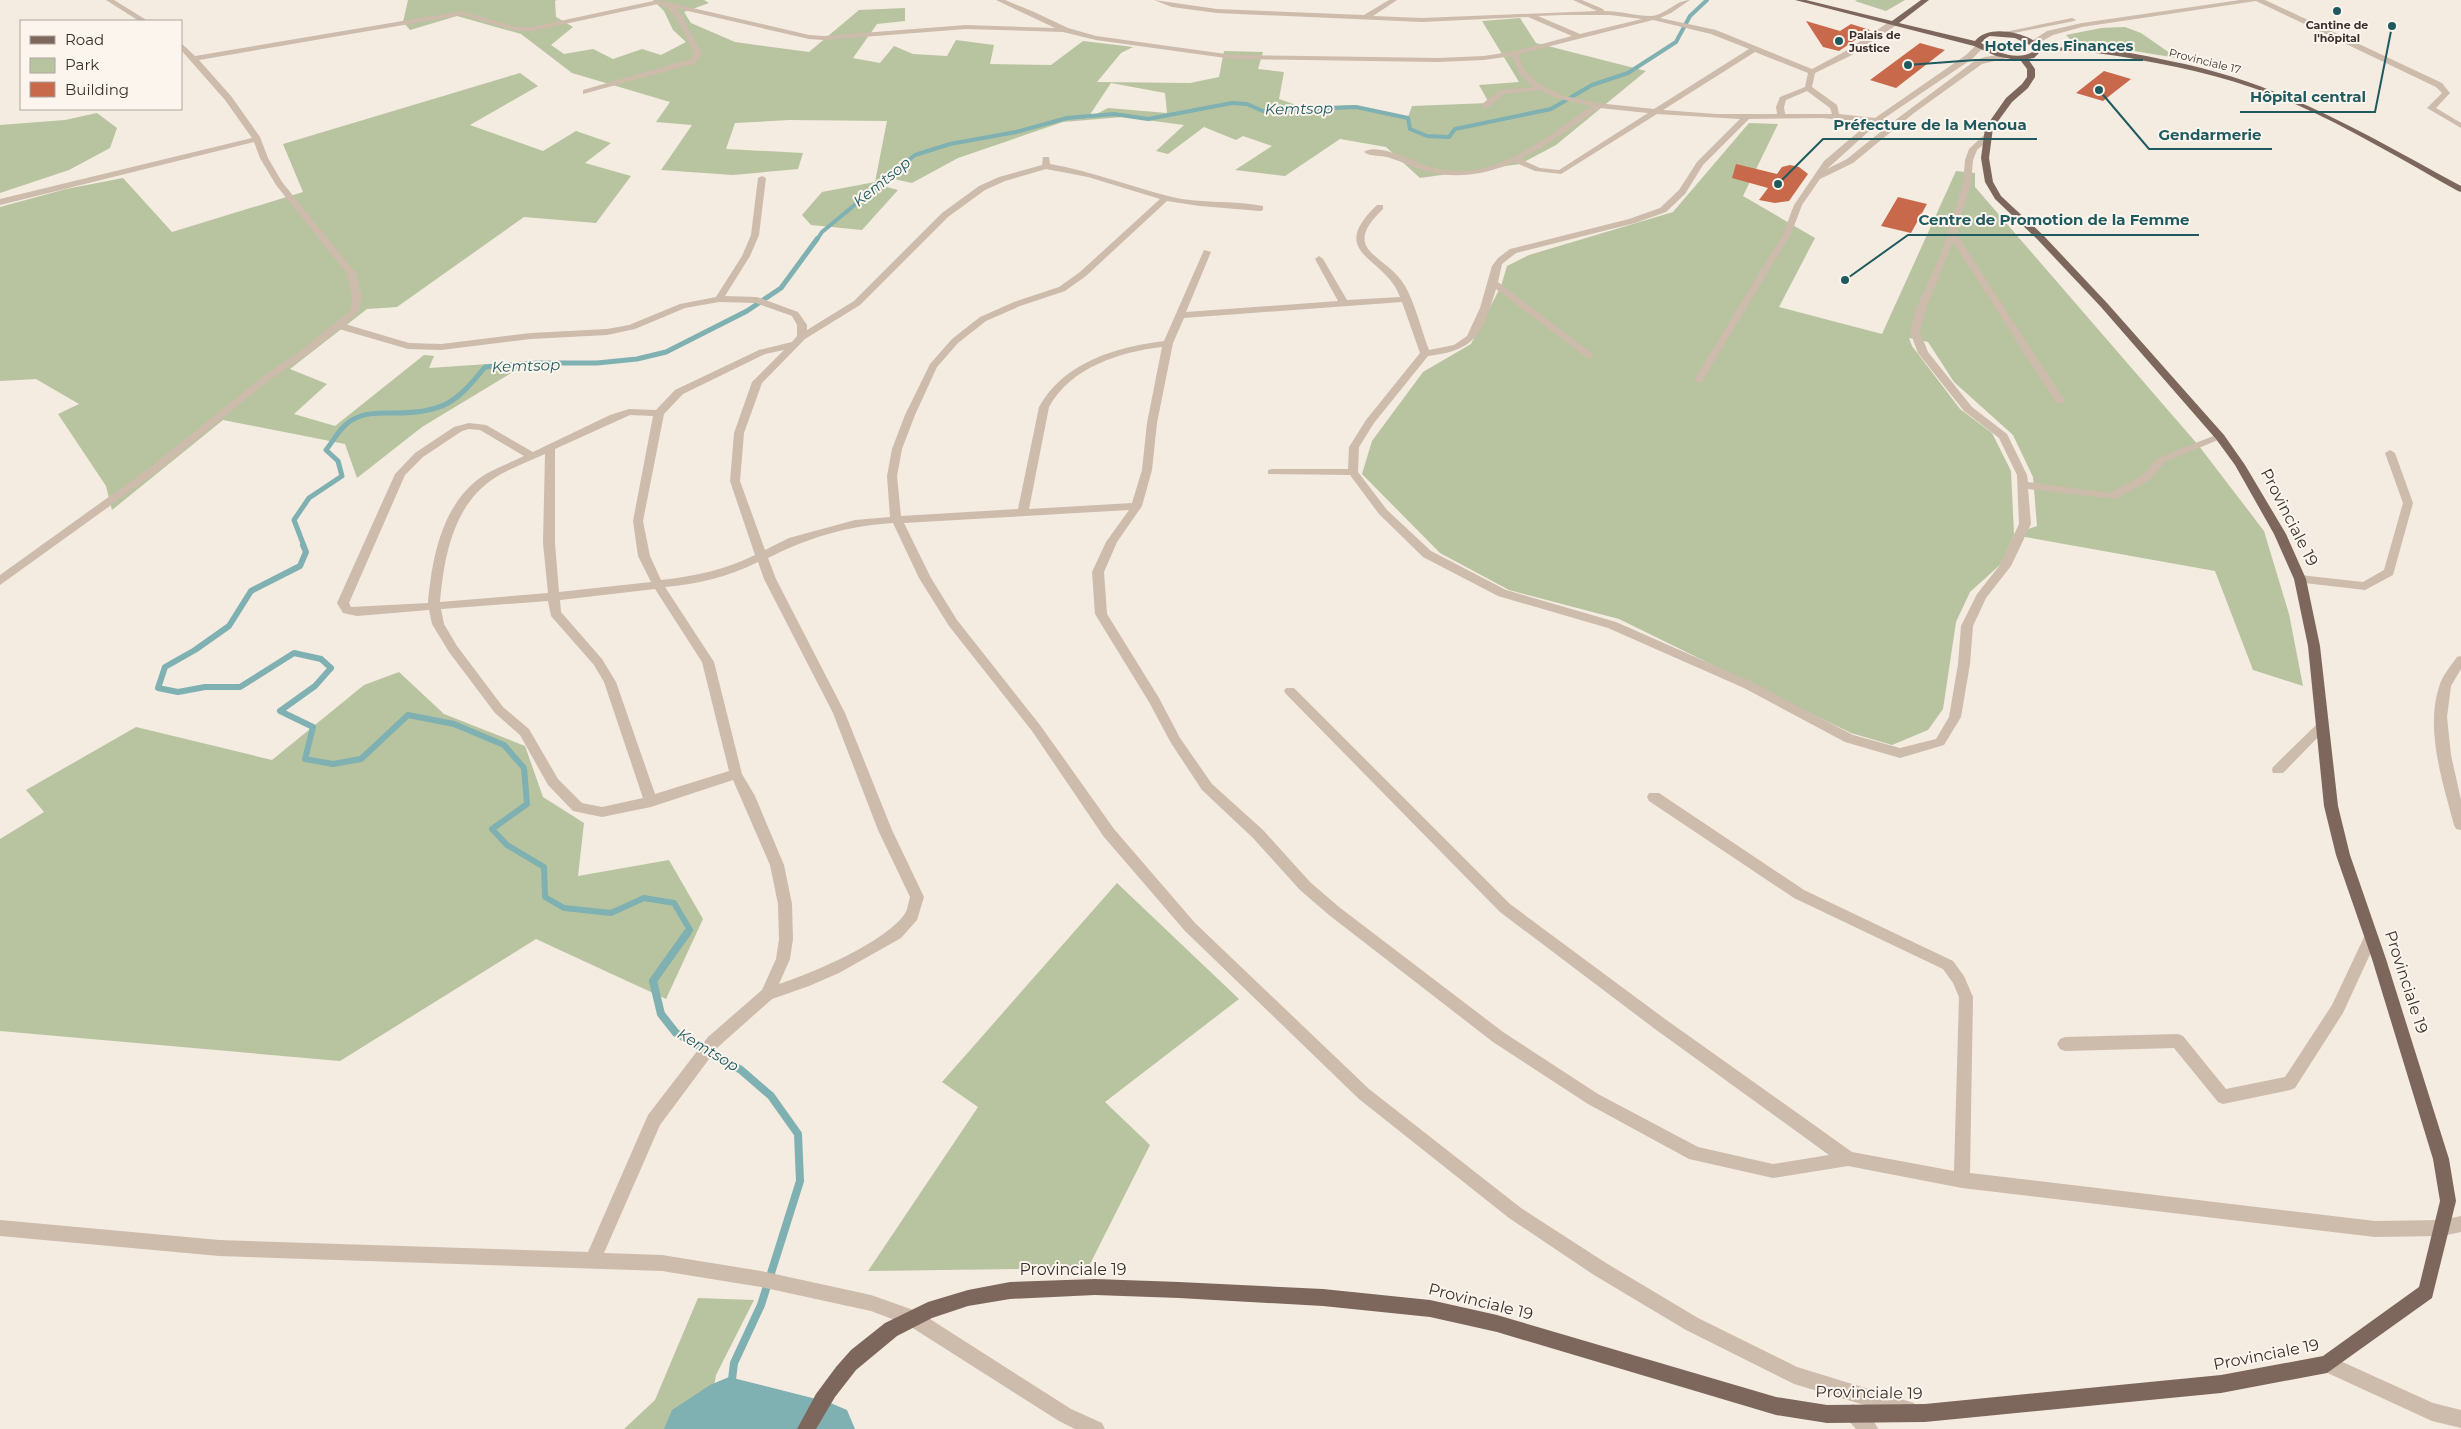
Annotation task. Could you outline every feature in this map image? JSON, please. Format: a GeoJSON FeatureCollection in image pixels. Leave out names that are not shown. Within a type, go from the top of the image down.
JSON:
{"type":"FeatureCollection","features":[{"type":"Feature","properties":{"kind":"main road"},"geometry":{"type":"LineString","coordinates":[[1798,0],[1978,45],[1989,52],[2004,56],[2023,58],[2036,55],[2036,46],[2018,36],[1999,34],[1983,36],[1978,45]]}},
{"type":"Feature","properties":{"kind":"main road"},"geometry":{"type":"LineString","coordinates":[[1892,24],[1926,0]]}},
{"type":"Feature","properties":{"kind":"main road","name":"Provinciale 17"},"geometry":{"type":"LineString","coordinates":[[2036,46],[2121,54],[2183,66],[2238,80],[2304,105],[2461,190]]}},
{"type":"Feature","properties":{"kind":"main road","name":"Provinciale 19"},"geometry":{"type":"LineString","coordinates":[[806,1429],[819,1406],[857,1357],[884,1335],[913,1318],[964,1299],[1019,1288],[1086,1286],[1350,1298],[1406,1304],[1468,1316],[1776,1406],[1826,1414],[1925,1414],[2221,1384],[2327,1364],[2426,1292],[2448,1201],[2441,1159],[2343,855],[2331,806],[2314,646],[2300,579],[2280,534],[2240,465],[2220,437],[2104,305],[2040,237],[1998,197],[1989,182],[1985,169],[1989,128],[1996,116],[2031,76],[2030,69],[2023,58]]}},
{"type":"Feature","properties":{"kind":"street"},"geometry":{"type":"LineString","coordinates":[[109,0],[142,20]]}},
{"type":"Feature","properties":{"kind":"street"},"geometry":{"type":"LineString","coordinates":[[999,0],[1032,13],[1065,30]]}},
{"type":"Feature","properties":{"kind":"street"},"geometry":{"type":"LineString","coordinates":[[1157,0],[1172,5],[1217,10],[1422,20],[1610,13],[1677,22],[1756,48],[1812,72]]}},
{"type":"Feature","properties":{"kind":"street"},"geometry":{"type":"LineString","coordinates":[[1366,17],[1394,0]]}},
{"type":"Feature","properties":{"kind":"street"},"geometry":{"type":"LineString","coordinates":[[1576,0],[1610,13]]}},
{"type":"Feature","properties":{"kind":"street"},"geometry":{"type":"LineString","coordinates":[[193,59],[462,13],[516,28],[532,29],[650,2],[824,38],[966,27],[1065,30],[1096,38],[1193,53],[1233,56],[1438,60],[1484,58],[1516,53],[1653,18],[1675,9],[1687,0]]}},
{"type":"Feature","properties":{"kind":"street"},"geometry":{"type":"LineString","coordinates":[[1999,34],[2052,22],[2213,0]]}},
{"type":"Feature","properties":{"kind":"street"},"geometry":{"type":"LineString","coordinates":[[2036,46],[2050,32],[2254,0]]}},
{"type":"Feature","properties":{"kind":"street"},"geometry":{"type":"LineString","coordinates":[[2259,0],[2439,84],[2446,93],[2431,108],[2461,126]]}},
{"type":"Feature","properties":{"kind":"street"},"geometry":{"type":"LineString","coordinates":[[586,92],[693,62],[697,59],[698,54],[678,14],[667,4]]}},
{"type":"Feature","properties":{"kind":"street"},"geometry":{"type":"LineString","coordinates":[[2119,14],[2129,19]]}},
{"type":"Feature","properties":{"kind":"street"},"geometry":{"type":"LineString","coordinates":[[1529,15],[1580,37]]}},
{"type":"Feature","properties":{"kind":"street"},"geometry":{"type":"LineString","coordinates":[[1808,88],[1812,72],[1847,54],[1892,24]]}},
{"type":"Feature","properties":{"kind":"street"},"geometry":{"type":"LineString","coordinates":[[1699,380],[1787,234],[1798,205],[1826,163],[1878,119],[1968,57],[1978,45]]}},
{"type":"Feature","properties":{"kind":"street"},"geometry":{"type":"LineString","coordinates":[[0,581],[153,470],[354,312],[357,297],[351,273],[333,253],[295,201],[279,183],[264,158],[257,139],[228,98],[182,46]]}},
{"type":"Feature","properties":{"kind":"street"},"geometry":{"type":"LineString","coordinates":[[1516,160],[1535,170],[1546,173],[1561,172],[1756,48]]}},
{"type":"Feature","properties":{"kind":"street"},"geometry":{"type":"LineString","coordinates":[[1516,53],[1518,67],[1526,77],[1542,88],[1597,106],[1653,112],[1747,117],[1836,116],[1878,119],[1895,124]]}},
{"type":"Feature","properties":{"kind":"street"},"geometry":{"type":"LineString","coordinates":[[1818,177],[1850,161],[1895,124],[1979,62],[1993,57],[2004,56]]}},
{"type":"Feature","properties":{"kind":"street"},"geometry":{"type":"LineString","coordinates":[[1485,106],[1503,92],[1542,88]]}},
{"type":"Feature","properties":{"kind":"street"},"geometry":{"type":"LineString","coordinates":[[1782,116],[1780,107],[1783,99],[1808,88]]}},
{"type":"Feature","properties":{"kind":"street"},"geometry":{"type":"LineString","coordinates":[[1808,88],[1834,107],[1836,116]]}},
{"type":"Feature","properties":{"kind":"street"},"geometry":{"type":"LineString","coordinates":[[1368,152],[1386,153],[1442,172],[1463,173],[1516,160],[1597,106]]}},
{"type":"Feature","properties":{"kind":"street"},"geometry":{"type":"LineString","coordinates":[[1747,117],[1700,164],[1682,192],[1663,210],[1632,221],[1512,251],[1497,264],[1493,273],[1493,283],[1468,342],[1457,348],[1425,353],[1370,422],[1354,447],[1353,472],[1383,512],[1427,554],[1502,593],[1612,625],[1748,685],[1848,738],[1900,753],[1940,742],[1955,717],[1964,664],[1967,626],[1981,597],[2005,566],[2025,524],[2022,475],[2002,436],[1962,403],[1923,352],[1915,332],[1921,309],[1952,233],[1967,184],[1972,149],[1987,137]]}},
{"type":"Feature","properties":{"kind":"street"},"geometry":{"type":"LineString","coordinates":[[0,202],[257,139]]}},
{"type":"Feature","properties":{"kind":"street"},"geometry":{"type":"LineString","coordinates":[[593,1260],[654,1120],[713,1042],[767,994],[804,982],[896,934],[912,916],[917,897],[885,830],[839,713],[770,579],[735,481],[739,433],[757,382],[798,341],[857,303],[910,248],[962,201],[982,188],[1046,162],[1166,198],[1192,203],[1260,208]]}},
{"type":"Feature","properties":{"kind":"street"},"geometry":{"type":"LineString","coordinates":[[719,299],[746,256],[755,235],[762,178]]}},
{"type":"Feature","properties":{"kind":"street"},"geometry":{"type":"LineString","coordinates":[[1166,198],[1083,274],[1062,289],[1016,304],[983,319],[955,341],[934,366],[910,415],[897,450],[892,476],[896,518],[925,578],[953,623],[1036,728],[1109,833],[1190,927],[1364,1094],[1515,1213],[1600,1269],[1692,1324],[1794,1375],[1925,1414]]}},
{"type":"Feature","properties":{"kind":"street"},"geometry":{"type":"LineString","coordinates":[[1380,207],[1369,216],[1362,226],[1361,238],[1364,251],[1394,277],[1407,299],[1425,353]]}},
{"type":"Feature","properties":{"kind":"street"},"geometry":{"type":"LineString","coordinates":[[1952,233],[2060,401]]}},
{"type":"Feature","properties":{"kind":"street"},"geometry":{"type":"LineString","coordinates":[[1207,252],[1168,343],[1138,506],[1112,542],[1098,572],[1101,614],[1155,701],[1175,740],[1207,787],[1258,834],[1305,886],[1498,1037],[1593,1099],[1695,1154],[1773,1171],[1848,1159],[1962,1180],[2375,1229],[2442,1228],[2461,1224]]}},
{"type":"Feature","properties":{"kind":"street"},"geometry":{"type":"LineString","coordinates":[[1319,259],[1343,302]]}},
{"type":"Feature","properties":{"kind":"street"},"geometry":{"type":"LineString","coordinates":[[1493,283],[1590,356]]}},
{"type":"Feature","properties":{"kind":"street"},"geometry":{"type":"LineString","coordinates":[[337,325],[408,346],[441,347],[531,336],[607,332],[632,327],[683,306],[719,299],[757,300],[795,314],[802,325],[798,341]]}},
{"type":"Feature","properties":{"kind":"street"},"geometry":{"type":"LineString","coordinates":[[1180,315],[1343,302],[1407,299]]}},
{"type":"Feature","properties":{"kind":"street"},"geometry":{"type":"LineString","coordinates":[[767,994],[783,959],[786,938],[786,904],[777,865],[748,796],[736,774],[708,662],[658,585],[644,556],[638,520],[659,413],[679,392],[762,352],[798,341]]}},
{"type":"Feature","properties":{"kind":"street"},"geometry":{"type":"LineString","coordinates":[[1023,513],[1044,407],[1048,398],[1082,368],[1111,352],[1168,343]]}},
{"type":"Feature","properties":{"kind":"street"},"geometry":{"type":"LineString","coordinates":[[659,413],[629,412],[489,477],[465,498],[451,521],[436,581],[434,605],[438,624],[453,649],[499,710],[525,732],[553,782],[578,807],[602,812],[651,802],[736,774]]}},
{"type":"Feature","properties":{"kind":"street"},"geometry":{"type":"LineString","coordinates":[[532,456],[482,427],[470,426],[458,430],[419,455],[400,474],[343,603],[347,610],[357,612],[552,597],[696,580],[733,570],[793,541],[859,522],[896,518],[1138,506]]}},
{"type":"Feature","properties":{"kind":"street"},"geometry":{"type":"LineString","coordinates":[[2023,485],[2112,497],[2147,477],[2161,460],[2220,437]]}},
{"type":"Feature","properties":{"kind":"street"},"geometry":{"type":"LineString","coordinates":[[550,449],[548,514],[552,597],[555,614],[598,662],[610,682],[651,802]]}},
{"type":"Feature","properties":{"kind":"street"},"geometry":{"type":"LineString","coordinates":[[2300,579],[2364,586],[2389,572],[2408,503],[2390,452]]}},
{"type":"Feature","properties":{"kind":"street"},"geometry":{"type":"LineString","coordinates":[[1272,472],[1353,472]]}},
{"type":"Feature","properties":{"kind":"street"},"geometry":{"type":"LineString","coordinates":[[2461,660],[2444,686],[2440,711],[2449,779],[2461,825]]}},
{"type":"Feature","properties":{"kind":"street"},"geometry":{"type":"LineString","coordinates":[[1290,691],[1505,908],[1660,1024],[1848,1159]]}},
{"type":"Feature","properties":{"kind":"street"},"geometry":{"type":"LineString","coordinates":[[2278,770],[2322,726]]}},
{"type":"Feature","properties":{"kind":"street"},"geometry":{"type":"LineString","coordinates":[[1654,797],[1799,894],[1948,965],[1960,980],[1966,997],[1962,1180]]}},
{"type":"Feature","properties":{"kind":"street"},"geometry":{"type":"LineString","coordinates":[[2065,1044],[2178,1041],[2223,1097],[2290,1083],[2338,1010],[2371,937]]}},
{"type":"Feature","properties":{"kind":"street"},"geometry":{"type":"LineString","coordinates":[[0,1228],[219,1248],[662,1263],[761,1279],[784,1286],[871,1303],[913,1318],[987,1367],[1065,1414],[1096,1429]]}},
{"type":"Feature","properties":{"kind":"street"},"geometry":{"type":"LineString","coordinates":[[2327,1364],[2432,1412],[2461,1419]]}},
{"type":"Feature","properties":{"kind":"street"},"geometry":{"type":"LineString","coordinates":[[1853,1413],[1868,1429]]}},
{"type":"Feature","properties":{"kind":"green space"},"geometry":{"type":"Polygon","coordinates":[[[408,0],[557,0],[555,1],[556,17],[573,27],[551,45],[564,54],[593,49],[613,59],[642,49],[661,55],[686,42],[673,30],[664,11],[653,0],[704,0],[709,3],[684,12],[691,23],[735,42],[809,52],[859,10],[905,8],[905,21],[877,24],[853,58],[880,63],[894,46],[913,54],[947,56],[956,40],[994,45],[990,64],[1051,65],[1083,41],[1133,47],[1121,53],[1097,82],[1190,83],[1219,77],[1224,51],[1263,52],[1258,69],[1284,72],[1279,99],[1302,107],[1353,105],[1408,117],[1412,106],[1489,103],[1479,85],[1519,82],[1482,21],[1520,18],[1536,43],[1646,71],[1556,145],[1520,164],[1420,178],[1386,147],[1340,139],[1285,176],[1235,170],[1272,146],[1243,136],[1236,140],[1204,127],[1168,154],[1156,151],[1184,125],[1123,117],[1063,122],[958,158],[912,183],[894,179],[883,186],[898,190],[862,230],[811,225],[802,215],[822,192],[875,182],[887,121],[790,120],[735,123],[726,149],[803,153],[798,169],[733,175],[661,170],[692,125],[656,122],[670,102],[572,73],[521,34],[457,16],[410,30],[403,22],[408,0]],[[1111,83],[1087,119],[1108,108],[1167,113],[1165,93],[1111,83]]]}},
{"type":"Feature","properties":{"kind":"green space"},"geometry":{"type":"Polygon","coordinates":[[[1905,0],[1886,11],[1855,1],[1905,0]]]}},
{"type":"Feature","properties":{"kind":"green space"},"geometry":{"type":"Polygon","coordinates":[[[2125,27],[2141,33],[2177,58],[2072,41],[2066,35],[2101,28],[2125,27]]]}},
{"type":"Feature","properties":{"kind":"green space"},"geometry":{"type":"Polygon","coordinates":[[[520,73],[538,86],[470,125],[543,151],[576,131],[611,143],[585,163],[631,176],[596,223],[524,217],[397,307],[367,309],[290,369],[327,384],[294,414],[335,426],[424,355],[434,356],[429,368],[531,361],[422,427],[357,478],[345,444],[223,420],[112,510],[106,486],[58,414],[79,404],[36,379],[0,381],[0,207],[66,189],[123,178],[172,232],[303,192],[283,144],[520,73]]]}},
{"type":"Feature","properties":{"kind":"green space"},"geometry":{"type":"Polygon","coordinates":[[[97,113],[117,128],[110,148],[69,170],[0,193],[0,125],[65,120],[97,113]]]}},
{"type":"Feature","properties":{"kind":"green space"},"geometry":{"type":"Polygon","coordinates":[[[1749,123],[1778,124],[1743,196],[1815,238],[1779,307],[1882,334],[1956,171],[1975,173],[1975,187],[2199,446],[2264,531],[2289,614],[2303,686],[2253,670],[2215,571],[2014,535],[2001,564],[1970,592],[1956,622],[1943,709],[1928,730],[1892,745],[1851,733],[1619,619],[1509,590],[1440,553],[1362,474],[1372,441],[1423,372],[1471,344],[1501,286],[1507,266],[1529,255],[1673,212],[1749,123]],[[1909,338],[1912,346],[1960,409],[1992,433],[2011,471],[2014,534],[2037,526],[2033,477],[2013,435],[1954,382],[1928,342],[1909,338]]]}},
{"type":"Feature","properties":{"kind":"green space"},"geometry":{"type":"Polygon","coordinates":[[[399,672],[444,714],[525,746],[543,797],[584,823],[578,876],[669,860],[703,919],[666,999],[536,939],[340,1061],[0,1031],[0,839],[44,812],[26,790],[136,727],[272,760],[364,685],[399,672]]]}},
{"type":"Feature","properties":{"kind":"green space"},"geometry":{"type":"Polygon","coordinates":[[[1117,883],[1239,999],[1105,1102],[1150,1145],[1088,1268],[868,1271],[978,1107],[942,1082],[1117,883]]]}},
{"type":"Feature","properties":{"kind":"green space"},"geometry":{"type":"Polygon","coordinates":[[[698,1298],[754,1300],[716,1375],[706,1429],[624,1429],[655,1400],[698,1298]]]}},
{"type":"Feature","properties":{"kind":"building","name":"Palais de Justice"},"geometry":{"type":"Polygon","coordinates":[[[1806,21],[1840,31],[1851,24],[1870,30],[1839,51],[1823,47],[1806,21]]]}},
{"type":"Feature","properties":{"kind":"building"},"geometry":{"type":"Polygon","coordinates":[[[1920,43],[1945,50],[1896,88],[1870,80],[1920,43]]]}},
{"type":"Feature","properties":{"kind":"building"},"geometry":{"type":"Polygon","coordinates":[[[2104,71],[2131,79],[2103,101],[2076,93],[2104,71]]]}},
{"type":"Feature","properties":{"kind":"building"},"geometry":{"type":"Polygon","coordinates":[[[1736,164],[1777,174],[1782,167],[1790,165],[1799,167],[1808,174],[1789,201],[1775,203],[1759,200],[1768,188],[1732,178],[1736,164]]]}},
{"type":"Feature","properties":{"kind":"building"},"geometry":{"type":"Polygon","coordinates":[[[1898,197],[1927,204],[1911,233],[1881,226],[1898,197]]]}},
{"type":"Feature","properties":{"kind":"waterway","name":"Kemtsop"},"geometry":{"type":"LineString","coordinates":[[816,241],[822,232],[915,155],[950,144],[1016,132],[1067,118],[1114,114],[1148,119],[1232,103],[1247,104],[1263,111],[1356,107],[1408,118],[1410,129],[1427,136],[1449,137],[1455,129],[1551,109],[1592,85],[1628,73],[1676,42],[1690,16],[1707,0]]}},
{"type":"Feature","properties":{"kind":"waterway","name":"Kemtsop"},"geometry":{"type":"LineString","coordinates":[[304,546],[294,520],[309,498],[342,476],[338,461],[326,450],[342,428],[350,421],[369,414],[425,411],[437,408],[456,397],[485,367],[537,363],[597,363],[637,359],[666,352],[747,311],[781,288],[817,239]]}},
{"type":"Feature","properties":{"kind":"waterway","name":"Kemtsop"},"geometry":{"type":"LineString","coordinates":[[303,545],[306,552],[300,566],[251,591],[229,626],[195,650],[165,667],[158,688],[178,692],[205,687],[240,687],[294,653],[321,659],[331,668],[315,686],[280,711],[313,727],[305,759],[333,764],[361,759],[408,715],[454,724],[504,745],[524,768],[527,804],[492,829],[507,845],[544,867],[545,897],[564,908],[611,913],[644,898],[674,903],[690,930],[687,935]]}},
{"type":"Feature","properties":{"kind":"waterway","name":"Kemtsop"},"geometry":{"type":"LineString","coordinates":[[687,933],[653,981],[661,1014],[676,1033],[741,1070],[771,1096],[798,1134],[800,1181],[761,1305],[734,1363],[729,1404]]}},
{"type":"Feature","properties":{"kind":"waterway","name":"Kemtsop"},"geometry":{"type":"LineString","coordinates":[[691,1429],[729,1404],[828,1429]]}},
{"type":"Feature","properties":{"kind":"place","name":"Cantine de l'hôpital"},"geometry":{"type":"Point","coordinates":[2337,11]}},
{"type":"Feature","properties":{"kind":"place","name":"Hôpital central"},"geometry":{"type":"Point","coordinates":[2392,26]}},
{"type":"Feature","properties":{"kind":"place","name":"Palais de Justice"},"geometry":{"type":"Point","coordinates":[1839,41]}},
{"type":"Feature","properties":{"kind":"place","name":"Hotel des Finances"},"geometry":{"type":"Point","coordinates":[1908,65]}},
{"type":"Feature","properties":{"kind":"place","name":"Gendarmerie"},"geometry":{"type":"Point","coordinates":[2099,90]}},
{"type":"Feature","properties":{"kind":"place","name":"Préfecture de la Menoua"},"geometry":{"type":"Point","coordinates":[1778,184]}},
{"type":"Feature","properties":{"kind":"place","name":"Centre de Promotion de la Femme"},"geometry":{"type":"Point","coordinates":[1845,280]}}]}
